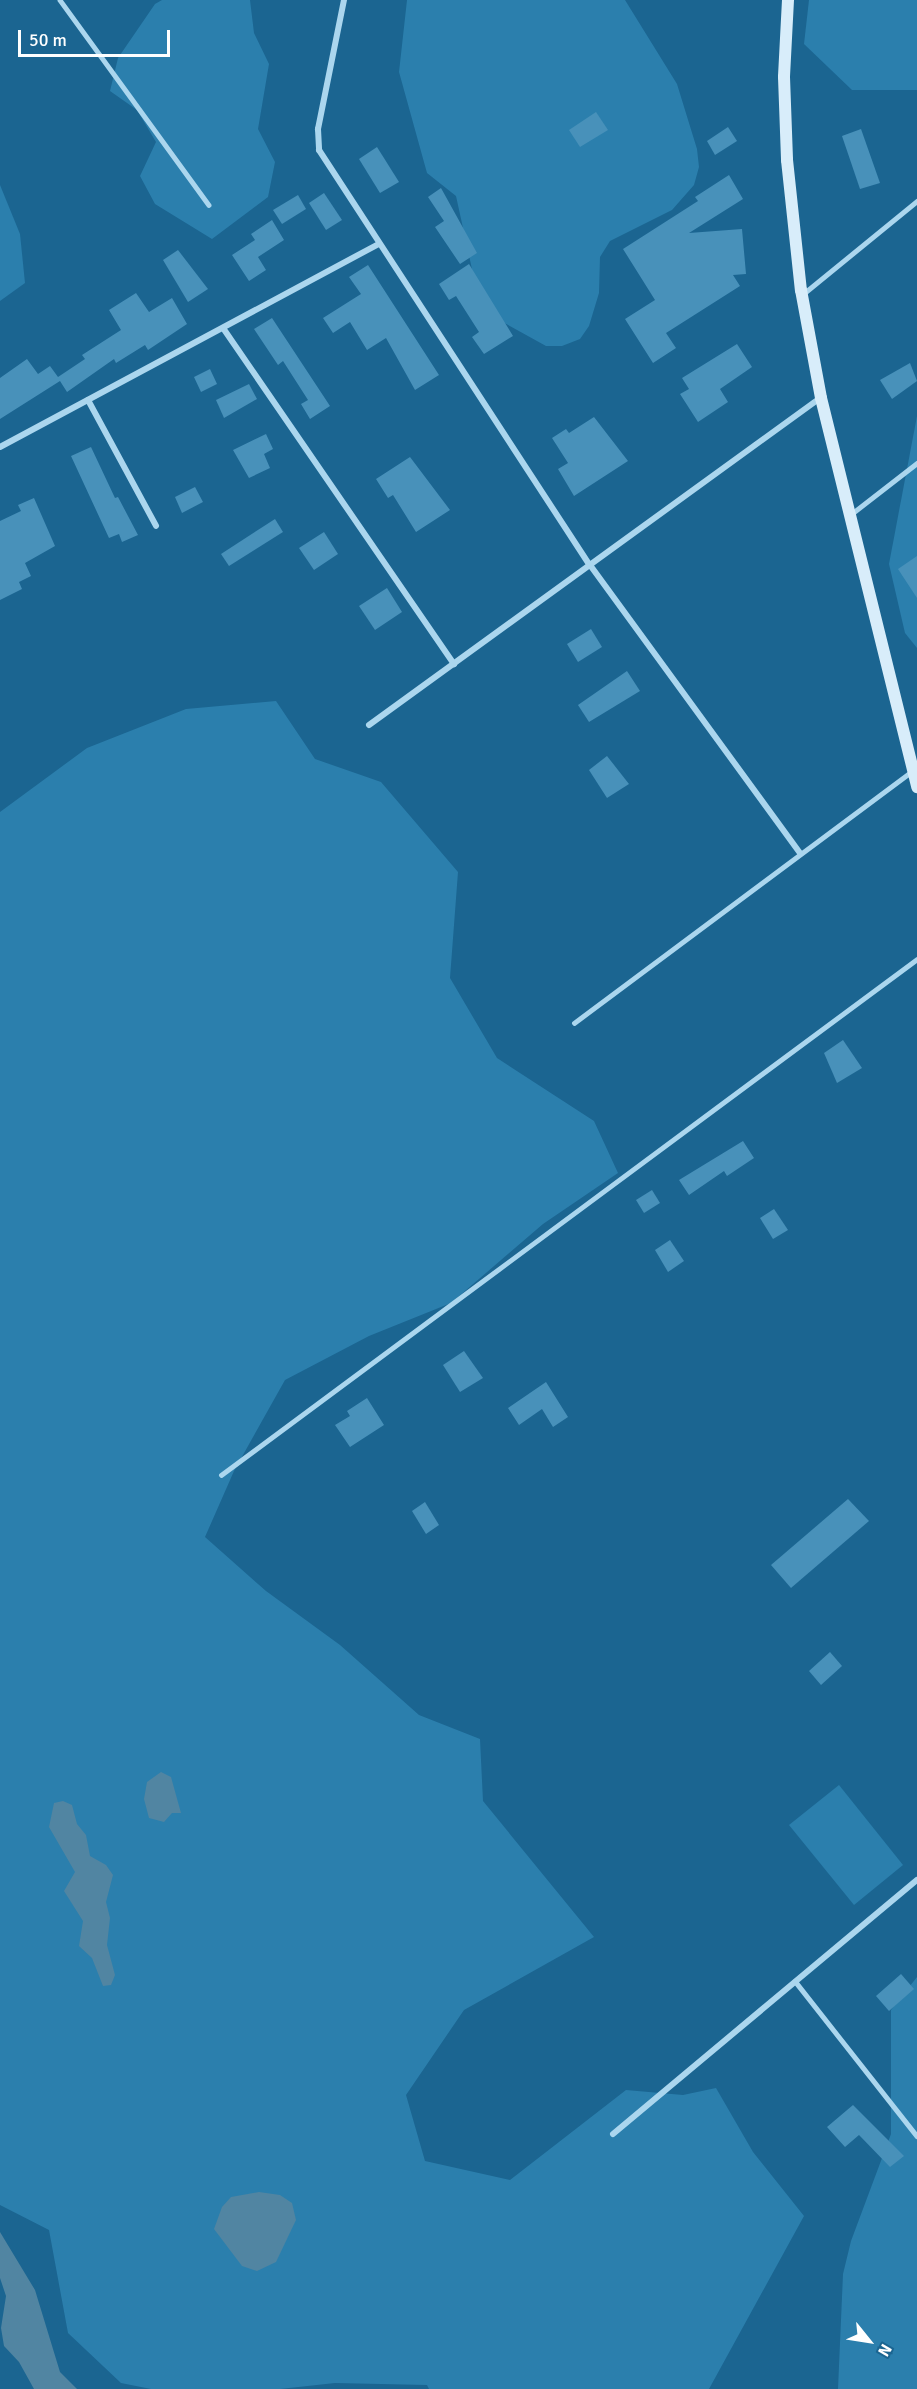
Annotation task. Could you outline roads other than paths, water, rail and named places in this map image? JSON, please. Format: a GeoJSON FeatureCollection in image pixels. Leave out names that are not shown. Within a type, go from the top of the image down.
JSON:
{"type":"FeatureCollection","features":[{"type":"Feature","properties":{"kind":"street"},"geometry":{"type":"LineString","coordinates":[[344,0],[318,129],[319,150],[590,565],[800,853]]}},
{"type":"Feature","properties":{"kind":"street"},"geometry":{"type":"LineString","coordinates":[[788,0],[784,77],[787,160],[802,295],[821,398],[917,787]]}},
{"type":"Feature","properties":{"kind":"street"},"geometry":{"type":"LineString","coordinates":[[0,447],[379,244]]}},
{"type":"Feature","properties":{"kind":"street"},"geometry":{"type":"LineString","coordinates":[[223,328],[454,664]]}},
{"type":"Feature","properties":{"kind":"street"},"geometry":{"type":"LineString","coordinates":[[369,725],[821,398]]}},
{"type":"Feature","properties":{"kind":"street"},"geometry":{"type":"LineString","coordinates":[[88,400],[156,526]]}},
{"type":"Feature","properties":{"kind":"street"},"geometry":{"type":"LineString","coordinates":[[613,2134],[917,1880]]}},
{"type":"Feature","properties":{"kind":"lane"},"geometry":{"type":"LineString","coordinates":[[60,0],[209,205]]}},
{"type":"Feature","properties":{"kind":"lane"},"geometry":{"type":"LineString","coordinates":[[802,295],[917,201]]}},
{"type":"Feature","properties":{"kind":"lane"},"geometry":{"type":"LineString","coordinates":[[849,515],[917,463]]}},
{"type":"Feature","properties":{"kind":"lane"},"geometry":{"type":"LineString","coordinates":[[574,1023],[912,771]]}},
{"type":"Feature","properties":{"kind":"lane"},"geometry":{"type":"LineString","coordinates":[[221,1475],[917,959]]}},
{"type":"Feature","properties":{"kind":"lane"},"geometry":{"type":"LineString","coordinates":[[795,1981],[917,2136]]}}]}
